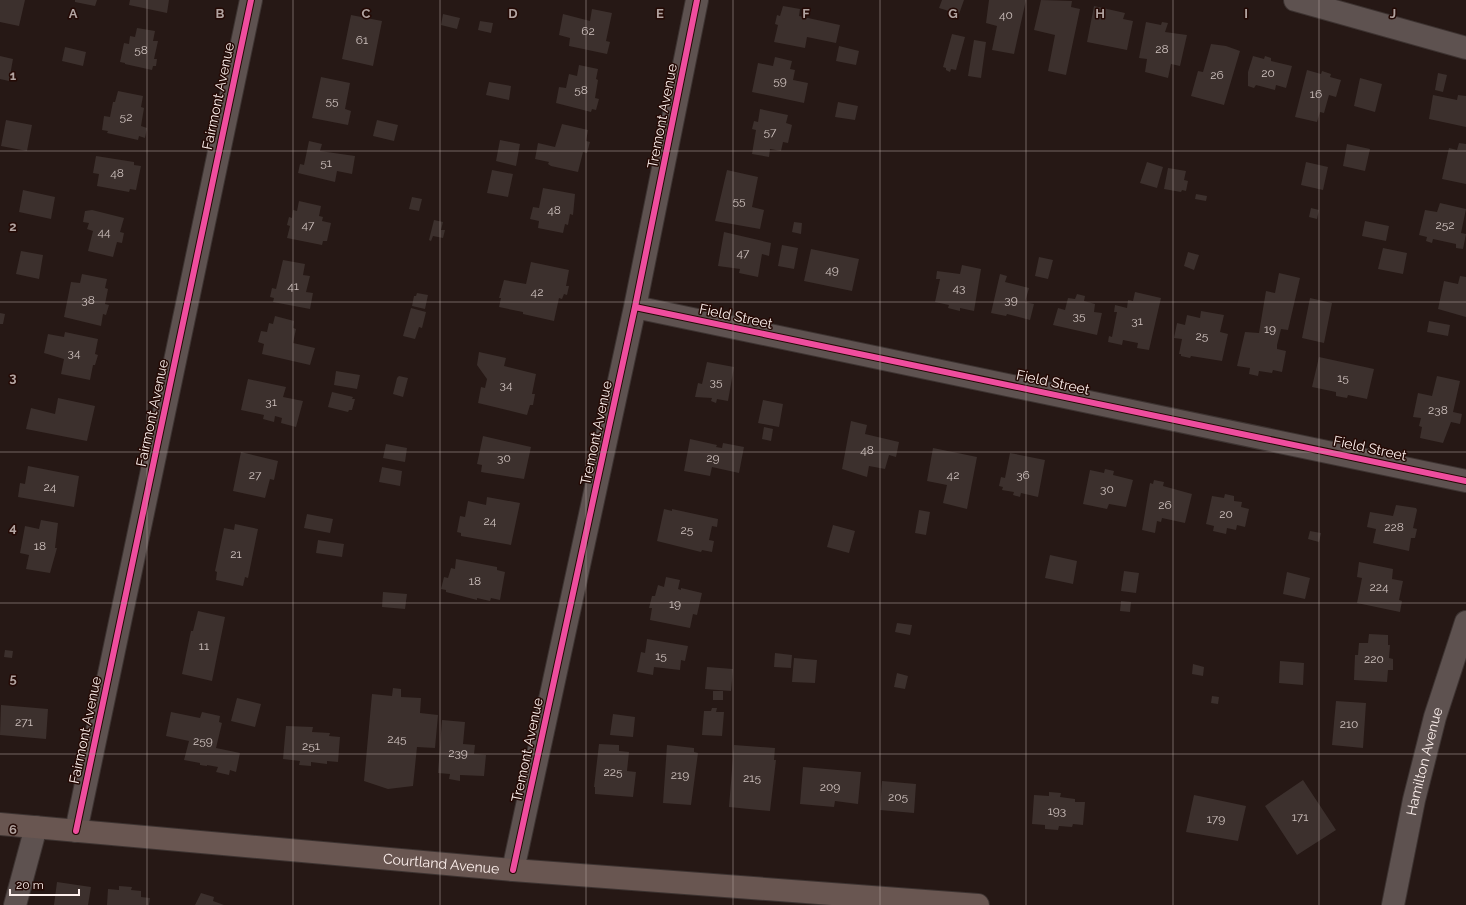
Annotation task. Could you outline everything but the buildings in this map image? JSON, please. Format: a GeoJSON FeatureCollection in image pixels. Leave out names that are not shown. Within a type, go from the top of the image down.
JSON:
{"type":"FeatureCollection","features":[{"type":"Feature","properties":{"kind":"main road","name":"Courtland Avenue"},"geometry":{"type":"LineString","coordinates":[[0,824],[514,870],[978,905]]}},
{"type":"Feature","properties":{"kind":"street","name":"Fairmont Avenue"},"geometry":{"type":"LineString","coordinates":[[76,831],[251,0]]}},
{"type":"Feature","properties":{"kind":"street","name":"Tremont Avenue"},"geometry":{"type":"LineString","coordinates":[[514,870],[635,307],[697,0]]}},
{"type":"Feature","properties":{"kind":"street"},"geometry":{"type":"LineString","coordinates":[[1295,0],[1466,48]]}},
{"type":"Feature","properties":{"kind":"street","name":"Field Street"},"geometry":{"type":"LineString","coordinates":[[635,307],[1466,481]]}},
{"type":"Feature","properties":{"kind":"street","name":"Hamilton Avenue"},"geometry":{"type":"LineString","coordinates":[[1393,905],[1414,800],[1435,717],[1466,622]]}},
{"type":"Feature","properties":{"kind":"street"},"geometry":{"type":"LineString","coordinates":[[15,905],[36,827]]}},
{"type":"Feature","properties":{"kind":"cycle path"},"geometry":{"type":"LineString","coordinates":[[76,831],[251,0]]}},
{"type":"Feature","properties":{"kind":"cycle path"},"geometry":{"type":"LineString","coordinates":[[513,870],[635,307],[697,0]]}},
{"type":"Feature","properties":{"kind":"cycle path"},"geometry":{"type":"LineString","coordinates":[[635,307],[1466,481]]}}]}
